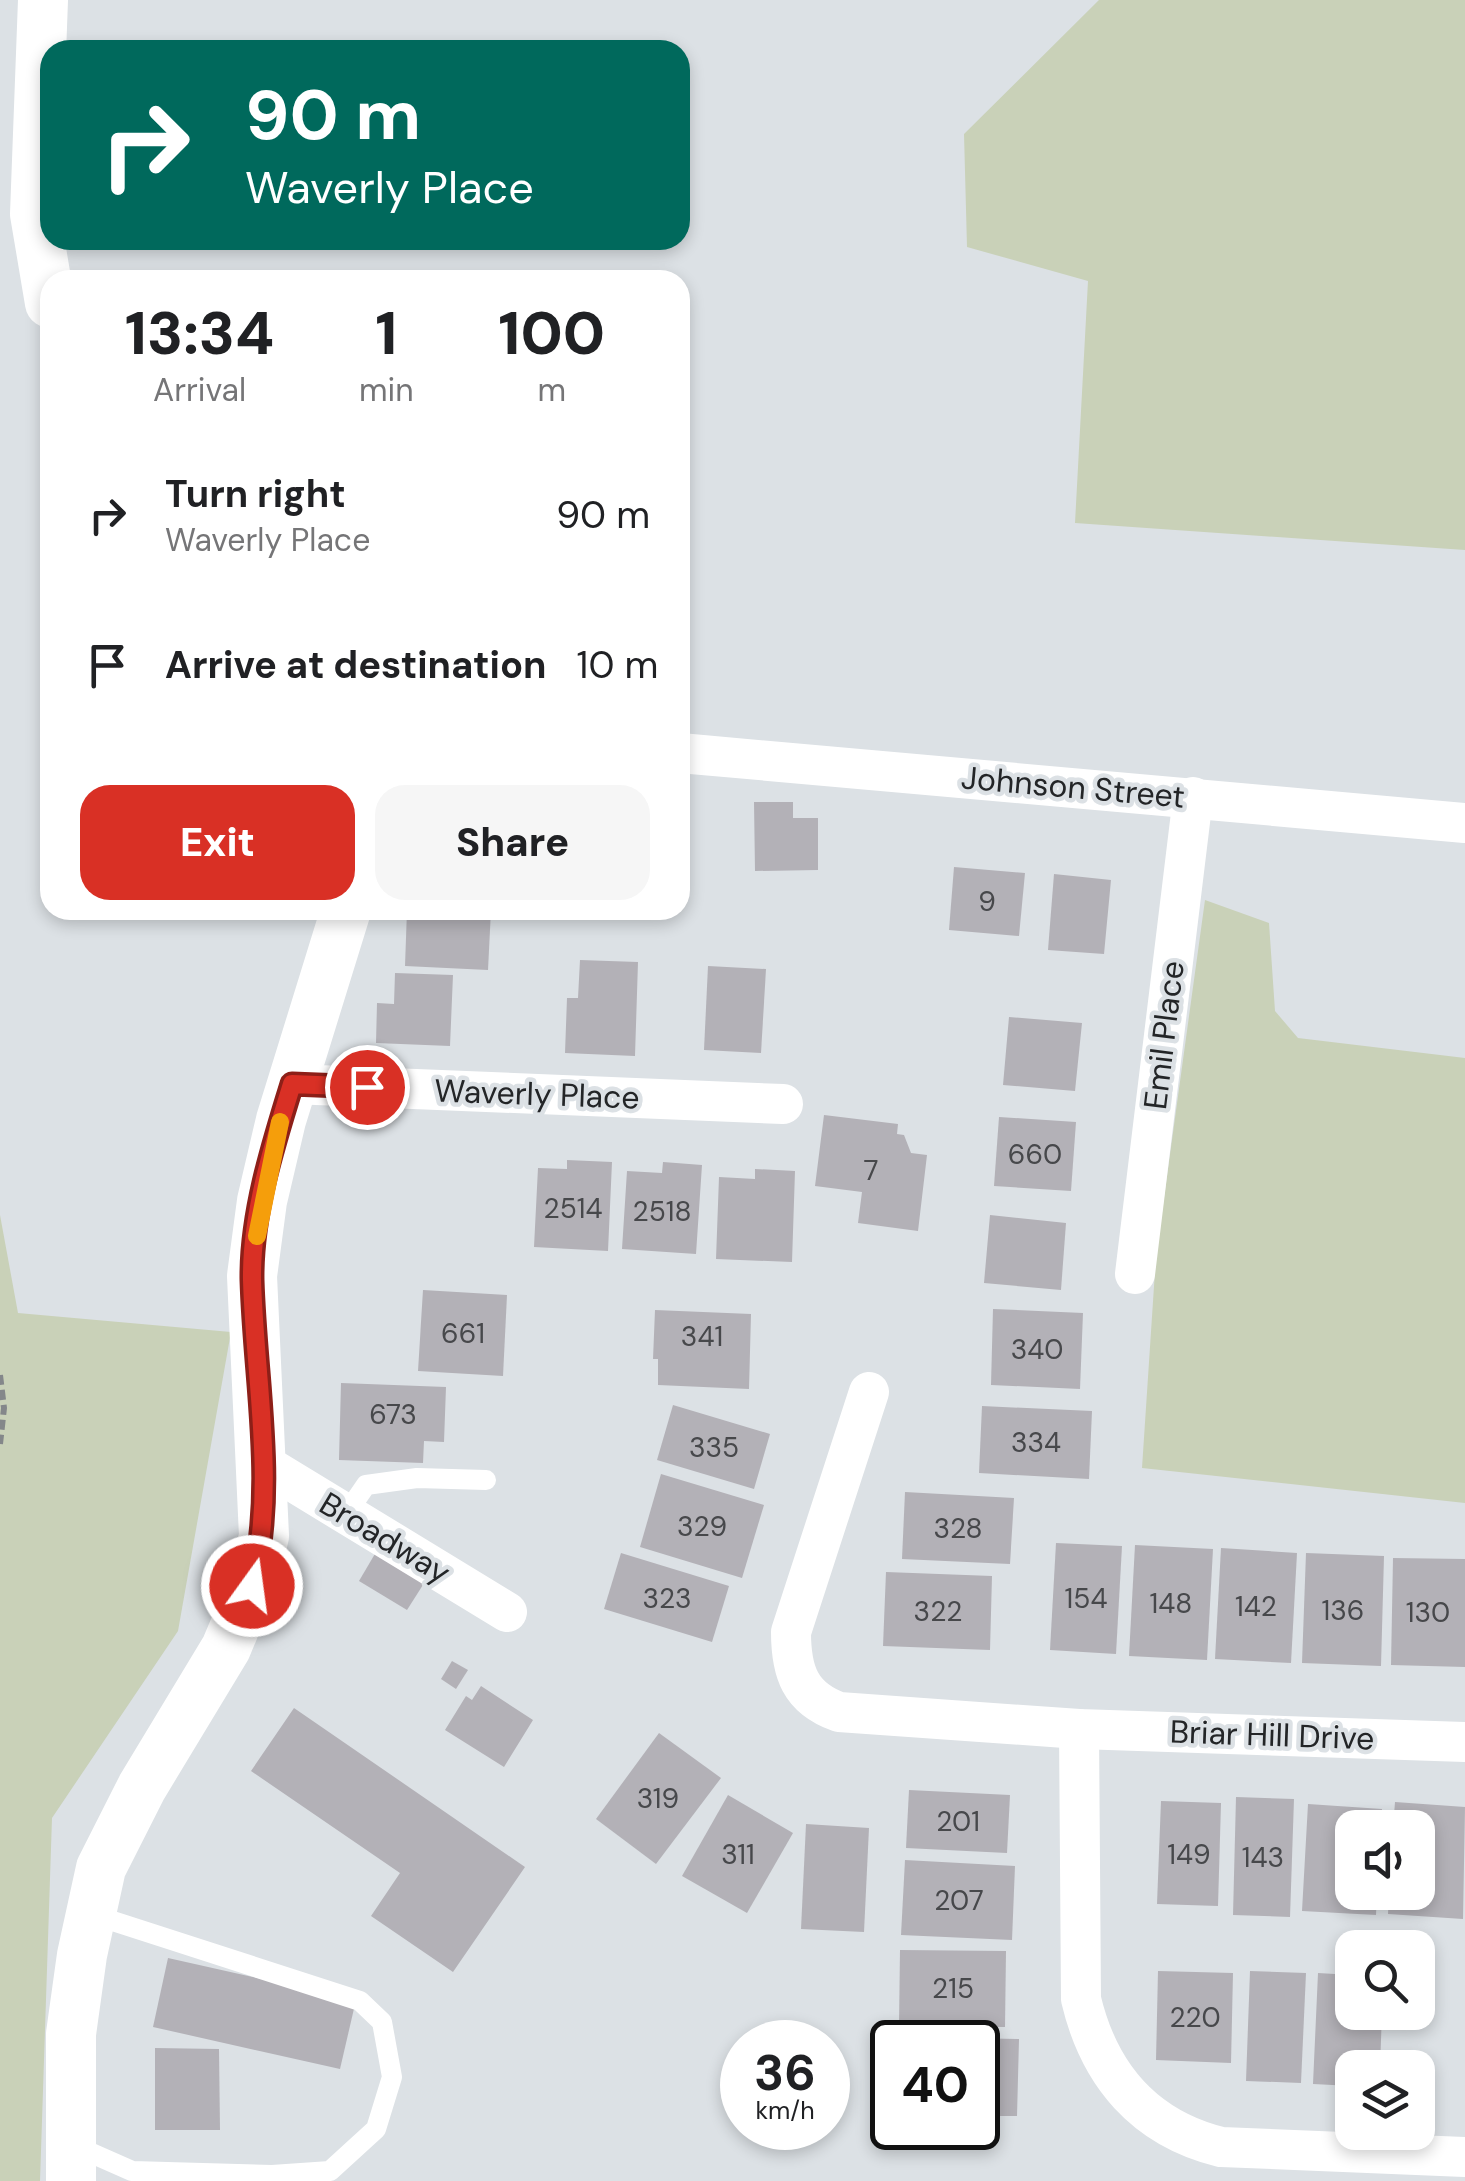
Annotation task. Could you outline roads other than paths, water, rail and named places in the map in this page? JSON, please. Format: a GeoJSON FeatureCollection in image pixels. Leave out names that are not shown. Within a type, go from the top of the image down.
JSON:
{"type":"FeatureCollection","features":[{"type":"Feature","properties":{"kind":"street"},"geometry":{"type":"LineString","coordinates":[[42,40],[43,0]]}},
{"type":"Feature","properties":{"kind":"street"},"geometry":{"type":"LineString","coordinates":[[40,80],[35,214],[40,244]]}},
{"type":"Feature","properties":{"kind":"street","name":"Johnson Street"},"geometry":{"type":"LineString","coordinates":[[690,754],[1465,823]]}},
{"type":"Feature","properties":{"kind":"street","name":"Emil Place"},"geometry":{"type":"LineString","coordinates":[[1136,1274],[1193,797]]}},
{"type":"Feature","properties":{"kind":"street"},"geometry":{"type":"LineString","coordinates":[[71,2162],[72,2034],[101,1868],[142,1787],[226,1648],[252,1586],[264,1536],[264,1464],[252,1276],[262,1201],[292,1084],[343,920]]}},
{"type":"Feature","properties":{"kind":"street","name":"Waverly Place"},"geometry":{"type":"LineString","coordinates":[[292,1084],[783,1104]]}},
{"type":"Feature","properties":{"kind":"street","name":"Briar Hill Drive"},"geometry":{"type":"LineString","coordinates":[[869,1392],[791,1632],[791,1660],[800,1686],[818,1704],[839,1712],[1078,1728],[1465,1742]]}},
{"type":"Feature","properties":{"kind":"street","name":"Broadway"},"geometry":{"type":"LineString","coordinates":[[264,1464],[506,1612]]}},
{"type":"Feature","properties":{"kind":"street"},"geometry":{"type":"LineString","coordinates":[[1078,1728],[1081,1999],[1089,2034],[1102,2060],[1132,2101],[1191,2140],[1221,2147],[1465,2158]]}},
{"type":"Feature","properties":{"kind":"lane"},"geometry":{"type":"LineString","coordinates":[[346,1514],[366,1484],[417,1478],[486,1480]]}},
{"type":"Feature","properties":{"kind":"lane"},"geometry":{"type":"LineString","coordinates":[[71,2162],[132,2171],[336,2176],[376,2129],[392,2078],[382,2022],[360,2002],[91,1914]]}}]}
